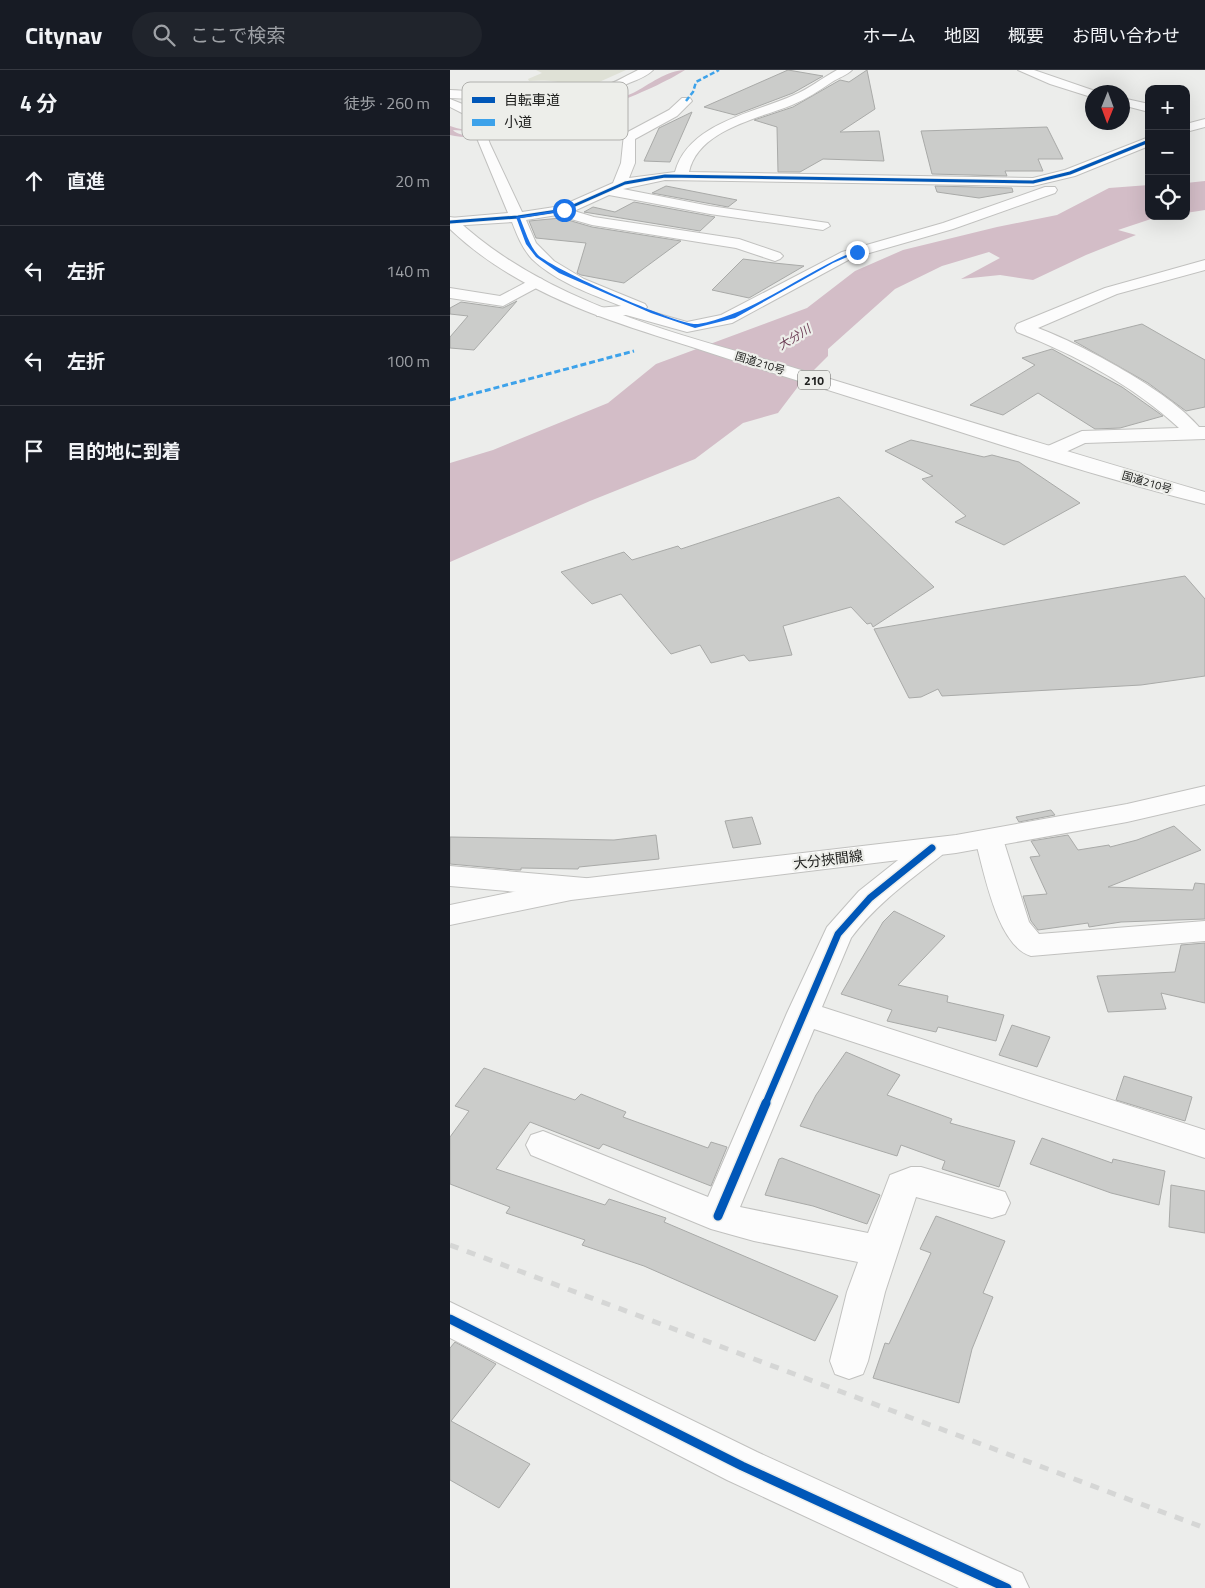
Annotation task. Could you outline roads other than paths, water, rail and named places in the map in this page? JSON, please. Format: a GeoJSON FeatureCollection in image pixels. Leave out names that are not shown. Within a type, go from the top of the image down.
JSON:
{"type":"FeatureCollection","features":[{"type":"Feature","properties":{"kind":"main road"},"geometry":{"type":"LineString","coordinates":[[621,82],[647,70]]}},
{"type":"Feature","properties":{"kind":"main road"},"geometry":{"type":"LineString","coordinates":[[681,176],[690,151],[714,133],[733,123],[802,96],[846,70]]}},
{"type":"Feature","properties":{"kind":"main road"},"geometry":{"type":"LineString","coordinates":[[1024,70],[1054,82],[1085,91]]}},
{"type":"Feature","properties":{"kind":"main road"},"geometry":{"type":"LineString","coordinates":[[613,188],[628,163],[629,137],[676,111],[686,101]]}},
{"type":"Feature","properties":{"kind":"main road"},"geometry":{"type":"LineString","coordinates":[[450,103],[462,108]]}},
{"type":"Feature","properties":{"kind":"main road"},"geometry":{"type":"LineString","coordinates":[[1130,103],[1145,107]]}},
{"type":"Feature","properties":{"kind":"main road"},"geometry":{"type":"LineString","coordinates":[[1190,127],[1205,123]]}},
{"type":"Feature","properties":{"kind":"main road"},"geometry":{"type":"LineString","coordinates":[[483,140],[532,250],[547,264],[626,301],[695,326]]}},
{"type":"Feature","properties":{"kind":"main road"},"geometry":{"type":"LineString","coordinates":[[450,222],[518,217],[558,211],[575,206],[613,188],[650,178],[681,176],[1016,182],[1044,180],[1066,174],[1145,143]]}},
{"type":"Feature","properties":{"kind":"main road"},"geometry":{"type":"LineString","coordinates":[[603,312],[627,310],[680,326],[695,326],[734,316],[847,255],[948,226],[1049,191],[1064,181],[1066,174]]}},
{"type":"Feature","properties":{"kind":"main road"},"geometry":{"type":"LineString","coordinates":[[613,188],[710,210],[823,226]]}},
{"type":"Feature","properties":{"kind":"main road"},"geometry":{"type":"LineString","coordinates":[[558,211],[592,221],[739,244],[775,256]]}},
{"type":"Feature","properties":{"kind":"main road","name":"国道210号"},"geometry":{"type":"LineString","coordinates":[[450,222],[484,251],[536,282],[603,312],[1048,453],[1205,498]]}},
{"type":"Feature","properties":{"kind":"main road"},"geometry":{"type":"LineString","coordinates":[[1199,433],[1166,408],[1063,344],[1023,328],[1111,291],[1205,265]]}},
{"type":"Feature","properties":{"kind":"main road"},"geometry":{"type":"LineString","coordinates":[[450,302],[458,294],[503,301],[536,282]]}},
{"type":"Feature","properties":{"kind":"main road"},"geometry":{"type":"LineString","coordinates":[[1048,453],[1082,437],[1199,433]]}},
{"type":"Feature","properties":{"kind":"main road","name":"大分挾間線"},"geometry":{"type":"LineString","coordinates":[[450,915],[587,888],[932,848],[1127,813],[1205,795]]}},
{"type":"Feature","properties":{"kind":"main road"},"geometry":{"type":"LineString","coordinates":[[989,838],[1014,925],[1031,945],[1205,931]]}},
{"type":"Feature","properties":{"kind":"main road"},"geometry":{"type":"LineString","coordinates":[[718,1216],[830,949],[847,921],[883,886],[932,848]]}},
{"type":"Feature","properties":{"kind":"main road"},"geometry":{"type":"LineString","coordinates":[[450,876],[587,888]]}},
{"type":"Feature","properties":{"kind":"main road"},"geometry":{"type":"LineString","coordinates":[[803,1013],[1205,1144]]}},
{"type":"Feature","properties":{"kind":"main road"},"geometry":{"type":"LineString","coordinates":[[542,1145],[718,1216],[768,1229],[880,1251]]}},
{"type":"Feature","properties":{"kind":"main road"},"geometry":{"type":"LineString","coordinates":[[849,1361],[866,1292],[902,1185],[911,1182],[921,1182],[992,1203]]}},
{"type":"Feature","properties":{"kind":"main road"},"geometry":{"type":"LineString","coordinates":[[450,1319],[742,1466],[1007,1588]]}},
{"type":"Feature","properties":{"kind":"water"},"geometry":{"type":"Polygon","coordinates":[[[685,70],[664,82],[628,98],[628,95],[665,75],[685,70]]]}},
{"type":"Feature","properties":{"kind":"water"},"geometry":{"type":"Polygon","coordinates":[[[450,126],[462,129],[453,130],[462,134],[462,136],[450,135],[450,126]]]}},
{"type":"Feature","properties":{"kind":"water"},"geometry":{"type":"Polygon","coordinates":[[[1205,181],[1205,210],[1190,212],[1190,183],[1205,181]]]}},
{"type":"Feature","properties":{"kind":"water","name":"大分川"},"geometry":{"type":"Polygon","coordinates":[[[1145,185],[1145,220],[1148,220],[1118,230],[1136,235],[1086,255],[1033,280],[1000,275],[961,279],[1000,258],[989,252],[942,266],[895,289],[828,349],[828,356],[800,384],[778,413],[743,423],[695,459],[590,501],[450,562],[450,463],[493,450],[608,403],[656,364],[807,308],[855,271],[903,250],[997,227],[1057,215],[1109,188],[1145,185]]]}},
{"type":"Feature","properties":{"kind":"railway"},"geometry":{"type":"LineString","coordinates":[[450,1245],[1205,1528]]}}]}
